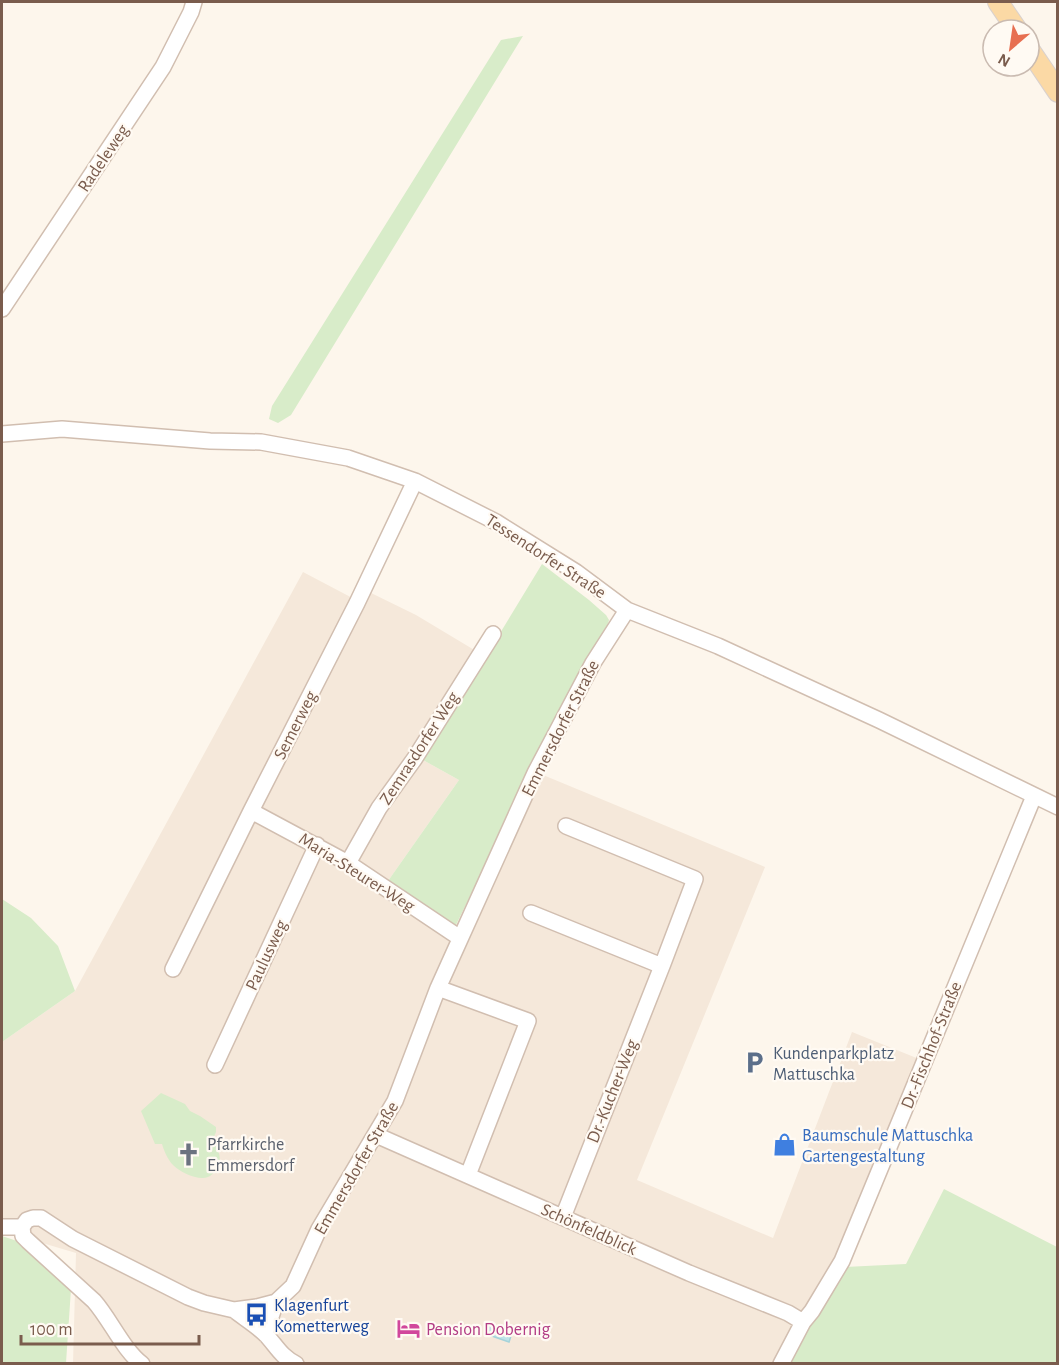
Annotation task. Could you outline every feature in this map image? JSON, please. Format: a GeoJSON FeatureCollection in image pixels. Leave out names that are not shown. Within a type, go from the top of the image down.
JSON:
{"type":"FeatureCollection","features":[{"type":"Feature","properties":{"kind":"main road"},"geometry":{"type":"LineString","coordinates":[[998,2],[1009,18]]}},
{"type":"Feature","properties":{"kind":"main road"},"geometry":{"type":"LineString","coordinates":[[1041,67],[1058,92]]}},
{"type":"Feature","properties":{"kind":"street","name":"Radeleweg"},"geometry":{"type":"LineString","coordinates":[[2,309],[163,67],[194,2]]}},
{"type":"Feature","properties":{"kind":"street","name":"Tessendorfer Straße"},"geometry":{"type":"LineString","coordinates":[[2,434],[62,429],[210,441],[261,442],[348,458],[415,481],[496,522],[576,572],[627,610],[718,646],[879,720],[1058,807]]}},
{"type":"Feature","properties":{"kind":"street","name":"Semerweg"},"geometry":{"type":"LineString","coordinates":[[173,969],[357,603],[415,481]]}},
{"type":"Feature","properties":{"kind":"street","name":"Emmersdorfer Straße"},"geometry":{"type":"LineString","coordinates":[[276,1302],[297,1280],[319,1229],[395,1101],[438,988],[535,773],[593,663],[627,610]]}},
{"type":"Feature","properties":{"kind":"street","name":"Zemrasdorfer Weg"},"geometry":{"type":"LineString","coordinates":[[348,863],[380,808],[415,758],[493,634]]}},
{"type":"Feature","properties":{"kind":"street","name":"Dr.-Fischhof-Straße"},"geometry":{"type":"LineString","coordinates":[[781,1364],[803,1322],[813,1311],[842,1261],[1034,796]]}},
{"type":"Feature","properties":{"kind":"street","name":"Maria-Steurer-Weg"},"geometry":{"type":"LineString","coordinates":[[251,811],[348,863],[460,938]]}},
{"type":"Feature","properties":{"kind":"street","name":"Dr.-Kucher-Weg"},"geometry":{"type":"LineString","coordinates":[[563,1217],[695,879],[566,826]]}},
{"type":"Feature","properties":{"kind":"street","name":"Paulusweg"},"geometry":{"type":"LineString","coordinates":[[216,1065],[317,845]]}},
{"type":"Feature","properties":{"kind":"street"},"geometry":{"type":"LineString","coordinates":[[531,913],[662,966]]}},
{"type":"Feature","properties":{"kind":"street"},"geometry":{"type":"LineString","coordinates":[[438,988],[528,1021],[468,1175]]}},
{"type":"Feature","properties":{"kind":"street","name":"Schönfeldblick"},"geometry":{"type":"LineString","coordinates":[[376,1135],[689,1273],[788,1313],[803,1322]]}},
{"type":"Feature","properties":{"kind":"street"},"geometry":{"type":"LineString","coordinates":[[141,1364],[134,1358],[104,1312],[94,1301],[23,1236],[22,1227],[27,1220],[42,1218],[73,1239],[204,1303],[234,1310],[276,1302]]}},
{"type":"Feature","properties":{"kind":"street"},"geometry":{"type":"LineString","coordinates":[[2,1227],[22,1227]]}},
{"type":"Feature","properties":{"kind":"street"},"geometry":{"type":"LineString","coordinates":[[265,1334],[276,1302]]}},
{"type":"Feature","properties":{"kind":"street"},"geometry":{"type":"LineString","coordinates":[[234,1310],[265,1334],[281,1354],[296,1364]]}},
{"type":"Feature","properties":{"kind":"shaded area"},"geometry":{"type":"Polygon","coordinates":[[[303,572],[360,602],[367,591],[416,615],[486,657],[423,760],[459,780],[388,881],[456,926],[531,770],[765,867],[637,1180],[773,1238],[852,1032],[924,1061],[845,1267],[774,1363],[73,1364],[76,1253],[2,1231],[2,1042],[75,991],[303,572]]]}},
{"type":"Feature","properties":{"kind":"green space"},"geometry":{"type":"Polygon","coordinates":[[[523,36],[291,415],[278,423],[269,419],[272,406],[501,40],[523,36]]]}},
{"type":"Feature","properties":{"kind":"green space"},"geometry":{"type":"Polygon","coordinates":[[[542,564],[589,600],[609,620],[606,630],[531,770],[455,927],[388,881],[459,780],[423,760],[542,564]]]}},
{"type":"Feature","properties":{"kind":"green space"},"geometry":{"type":"Polygon","coordinates":[[[2,899],[31,918],[58,946],[75,991],[2,1042],[2,899]]]}},
{"type":"Feature","properties":{"kind":"green space"},"geometry":{"type":"Polygon","coordinates":[[[161,1093],[185,1104],[190,1111],[216,1127],[212,1141],[219,1152],[220,1159],[215,1171],[209,1177],[194,1177],[180,1170],[169,1161],[162,1144],[155,1144],[141,1111],[161,1093]]]}},
{"type":"Feature","properties":{"kind":"green space"},"geometry":{"type":"Polygon","coordinates":[[[944,1189],[1057,1247],[1057,1363],[789,1364],[807,1326],[845,1267],[906,1264],[944,1189]]]}},
{"type":"Feature","properties":{"kind":"green space"},"geometry":{"type":"Polygon","coordinates":[[[2,1236],[20,1242],[71,1289],[66,1363],[2,1363],[2,1236]]]}},
{"type":"Feature","properties":{"kind":"water"},"geometry":{"type":"Polygon","coordinates":[[[489,1324],[512,1333],[509,1342],[486,1334],[489,1324]]]}},
{"type":"Feature","properties":{"kind":"place","name":"Kundenparkplatz Mattuschka"},"geometry":{"type":"Point","coordinates":[755,1063]}},
{"type":"Feature","properties":{"kind":"place","name":"Baumschule Mattuschka Gartengestaltung"},"geometry":{"type":"Point","coordinates":[784,1145]}},
{"type":"Feature","properties":{"kind":"place","name":"Pfarrkirche Emmersdorf"},"geometry":{"type":"Point","coordinates":[189,1154]}},
{"type":"Feature","properties":{"kind":"place","name":"Klagenfurt Kometterweg"},"geometry":{"type":"Point","coordinates":[256,1315]}},
{"type":"Feature","properties":{"kind":"place","name":"Pension Dobernig"},"geometry":{"type":"Point","coordinates":[408,1329]}}]}
